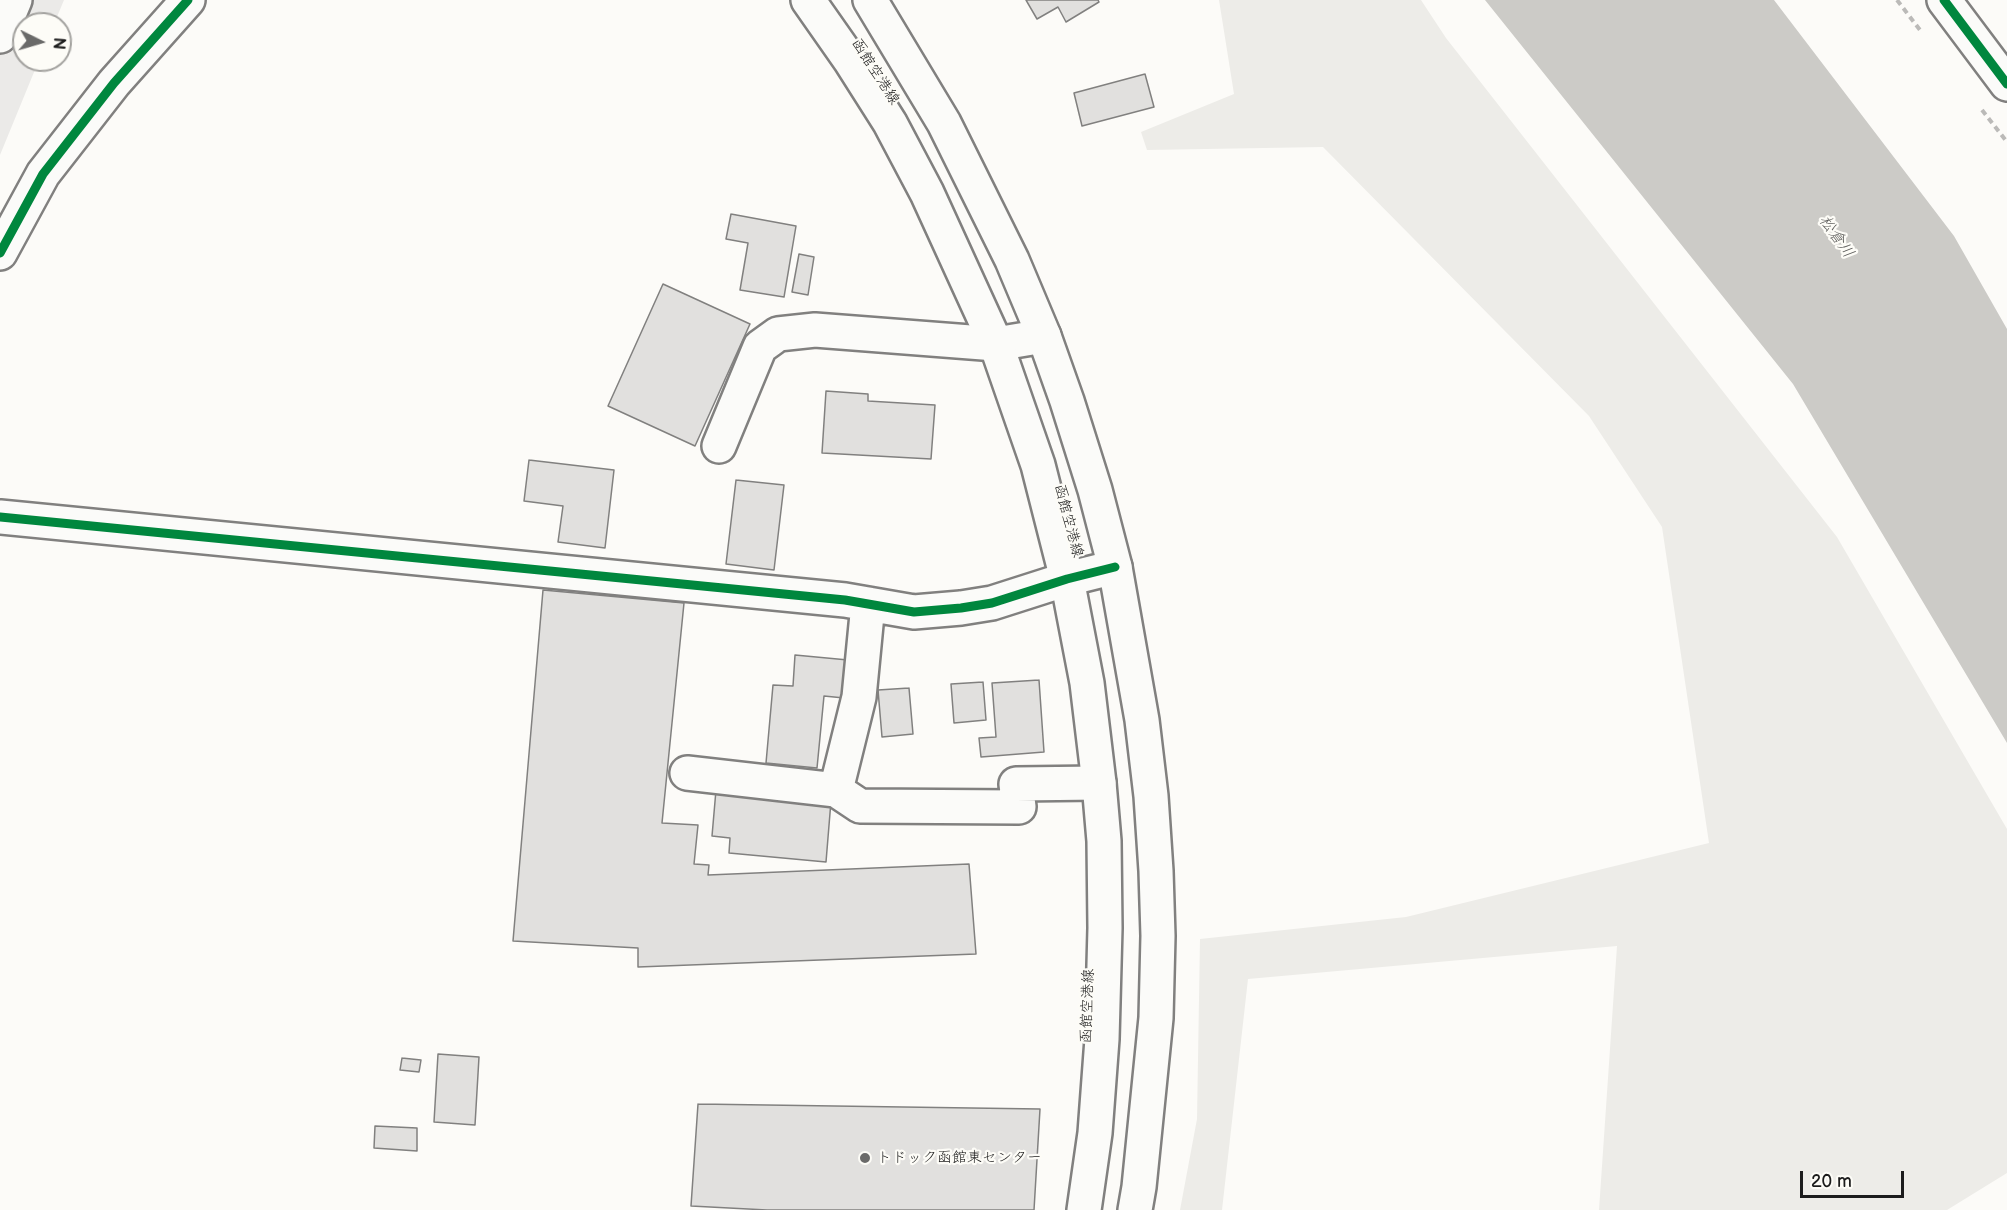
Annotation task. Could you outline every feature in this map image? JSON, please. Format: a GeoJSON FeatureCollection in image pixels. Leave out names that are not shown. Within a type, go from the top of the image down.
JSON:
{"type":"FeatureCollection","features":[{"type":"Feature","properties":{"kind":"main road"},"geometry":{"type":"LineString","coordinates":[[0,36],[15,0]]}},
{"type":"Feature","properties":{"kind":"main road"},"geometry":{"type":"LineString","coordinates":[[0,253],[43,174],[114,83],[188,0]]}},
{"type":"Feature","properties":{"kind":"main road","name":"函館空港線"},"geometry":{"type":"LineString","coordinates":[[808,0],[890,123],[927,193],[996,344],[1038,465],[1067,579],[1087,684],[1104,841],[1105,927],[1102,1039],[1095,1133],[1084,1210]]}},
{"type":"Feature","properties":{"kind":"main road"},"geometry":{"type":"LineString","coordinates":[[870,0],[944,123],[1012,260],[1044,336],[1081,446],[1115,567],[1142,720],[1151,796],[1156,871],[1158,936],[1156,1018],[1135,1210]]}},
{"type":"Feature","properties":{"kind":"main road"},"geometry":{"type":"LineString","coordinates":[[1944,0],[2007,84]]}},
{"type":"Feature","properties":{"kind":"main road"},"geometry":{"type":"LineString","coordinates":[[719,446],[760,347],[778,334],[815,330],[996,344],[1044,336]]}},
{"type":"Feature","properties":{"kind":"main road"},"geometry":{"type":"LineString","coordinates":[[0,517],[868,604],[914,612],[993,603],[1067,579],[1115,567]]}},
{"type":"Feature","properties":{"kind":"main road"},"geometry":{"type":"LineString","coordinates":[[836,790],[859,697],[868,604]]}},
{"type":"Feature","properties":{"kind":"main road"},"geometry":{"type":"LineString","coordinates":[[687,773],[836,790],[860,806],[1019,807],[1016,784],[1099,783]]}},
{"type":"Feature","properties":{"kind":"shaded area"},"geometry":{"type":"Polygon","coordinates":[[[0,0],[64,0],[59,12],[12,12],[12,72],[34,72],[0,155],[0,0]]]}},
{"type":"Feature","properties":{"kind":"shaded area"},"geometry":{"type":"Polygon","coordinates":[[[1219,0],[1421,0],[1446,38],[1837,537],[2007,829],[2007,1173],[1947,1210],[1599,1210],[1617,946],[1248,979],[1222,1210],[1180,1210],[1197,1119],[1200,939],[1406,917],[1709,843],[1662,527],[1589,416],[1323,147],[1147,150],[1141,132],[1234,94],[1219,0]]]}},
{"type":"Feature","properties":{"kind":"water","name":"松倉川"},"geometry":{"type":"Polygon","coordinates":[[[1485,0],[1774,0],[1954,236],[2007,329],[2007,743],[1793,384],[1485,0]]]}},
{"type":"Feature","properties":{"kind":"building"},"geometry":{"type":"Polygon","coordinates":[[[1026,0],[1098,0],[1099,2],[1066,22],[1058,7],[1037,19],[1026,0]]]}},
{"type":"Feature","properties":{"kind":"building"},"geometry":{"type":"Polygon","coordinates":[[[1145,74],[1154,107],[1082,126],[1074,93],[1145,74]]]}},
{"type":"Feature","properties":{"kind":"building"},"geometry":{"type":"Polygon","coordinates":[[[731,214],[796,226],[784,297],[740,290],[748,243],[726,239],[731,214]]]}},
{"type":"Feature","properties":{"kind":"building"},"geometry":{"type":"Polygon","coordinates":[[[799,254],[814,257],[808,295],[792,292],[799,254]]]}},
{"type":"Feature","properties":{"kind":"building"},"geometry":{"type":"Polygon","coordinates":[[[663,284],[750,324],[695,446],[608,406],[663,284]]]}},
{"type":"Feature","properties":{"kind":"building"},"geometry":{"type":"Polygon","coordinates":[[[826,391],[868,394],[868,401],[935,405],[931,459],[822,453],[826,391]]]}},
{"type":"Feature","properties":{"kind":"building"},"geometry":{"type":"Polygon","coordinates":[[[529,460],[614,470],[605,548],[558,542],[563,506],[524,501],[529,460]]]}},
{"type":"Feature","properties":{"kind":"building"},"geometry":{"type":"Polygon","coordinates":[[[736,480],[784,485],[774,570],[726,564],[736,480]]]}},
{"type":"Feature","properties":{"kind":"building"},"geometry":{"type":"Polygon","coordinates":[[[543,590],[684,603],[662,823],[698,825],[694,864],[709,865],[708,875],[969,864],[976,954],[638,967],[638,948],[513,941],[543,590]]]}},
{"type":"Feature","properties":{"kind":"building"},"geometry":{"type":"Polygon","coordinates":[[[795,655],[848,660],[844,698],[824,696],[817,768],[766,763],[773,685],[793,686],[795,655]]]}},
{"type":"Feature","properties":{"kind":"building"},"geometry":{"type":"Polygon","coordinates":[[[1039,680],[1044,752],[981,757],[979,738],[996,737],[992,683],[1039,680]]]}},
{"type":"Feature","properties":{"kind":"building"},"geometry":{"type":"Polygon","coordinates":[[[983,682],[986,720],[954,723],[951,684],[983,682]]]}},
{"type":"Feature","properties":{"kind":"building"},"geometry":{"type":"Polygon","coordinates":[[[909,688],[913,734],[882,737],[878,690],[909,688]]]}},
{"type":"Feature","properties":{"kind":"building"},"geometry":{"type":"Polygon","coordinates":[[[716,790],[831,801],[826,862],[729,853],[730,838],[712,836],[716,790]]]}},
{"type":"Feature","properties":{"kind":"building"},"geometry":{"type":"Polygon","coordinates":[[[438,1054],[479,1057],[475,1125],[434,1122],[438,1054]]]}},
{"type":"Feature","properties":{"kind":"building"},"geometry":{"type":"Polygon","coordinates":[[[402,1058],[421,1060],[419,1072],[400,1070],[402,1058]]]}},
{"type":"Feature","properties":{"kind":"building","name":"トドック函館東センター"},"geometry":{"type":"Polygon","coordinates":[[[698,1104],[1040,1109],[1034,1210],[767,1210],[691,1206],[698,1104]]]}},
{"type":"Feature","properties":{"kind":"building"},"geometry":{"type":"Polygon","coordinates":[[[375,1126],[417,1128],[417,1151],[374,1148],[375,1126]]]}},
{"type":"Feature","properties":{"kind":"cycle path"},"geometry":{"type":"LineString","coordinates":[[0,253],[43,174],[114,83],[188,0]]}},
{"type":"Feature","properties":{"kind":"cycle path"},"geometry":{"type":"LineString","coordinates":[[1944,0],[2007,84]]}},
{"type":"Feature","properties":{"kind":"cycle path"},"geometry":{"type":"LineString","coordinates":[[0,517],[845,600],[914,612],[992,603],[1067,579],[1115,567]]}},
{"type":"Feature","properties":{"kind":"place","name":"トドック函館東センター"},"geometry":{"type":"Point","coordinates":[865,1158]}}]}
